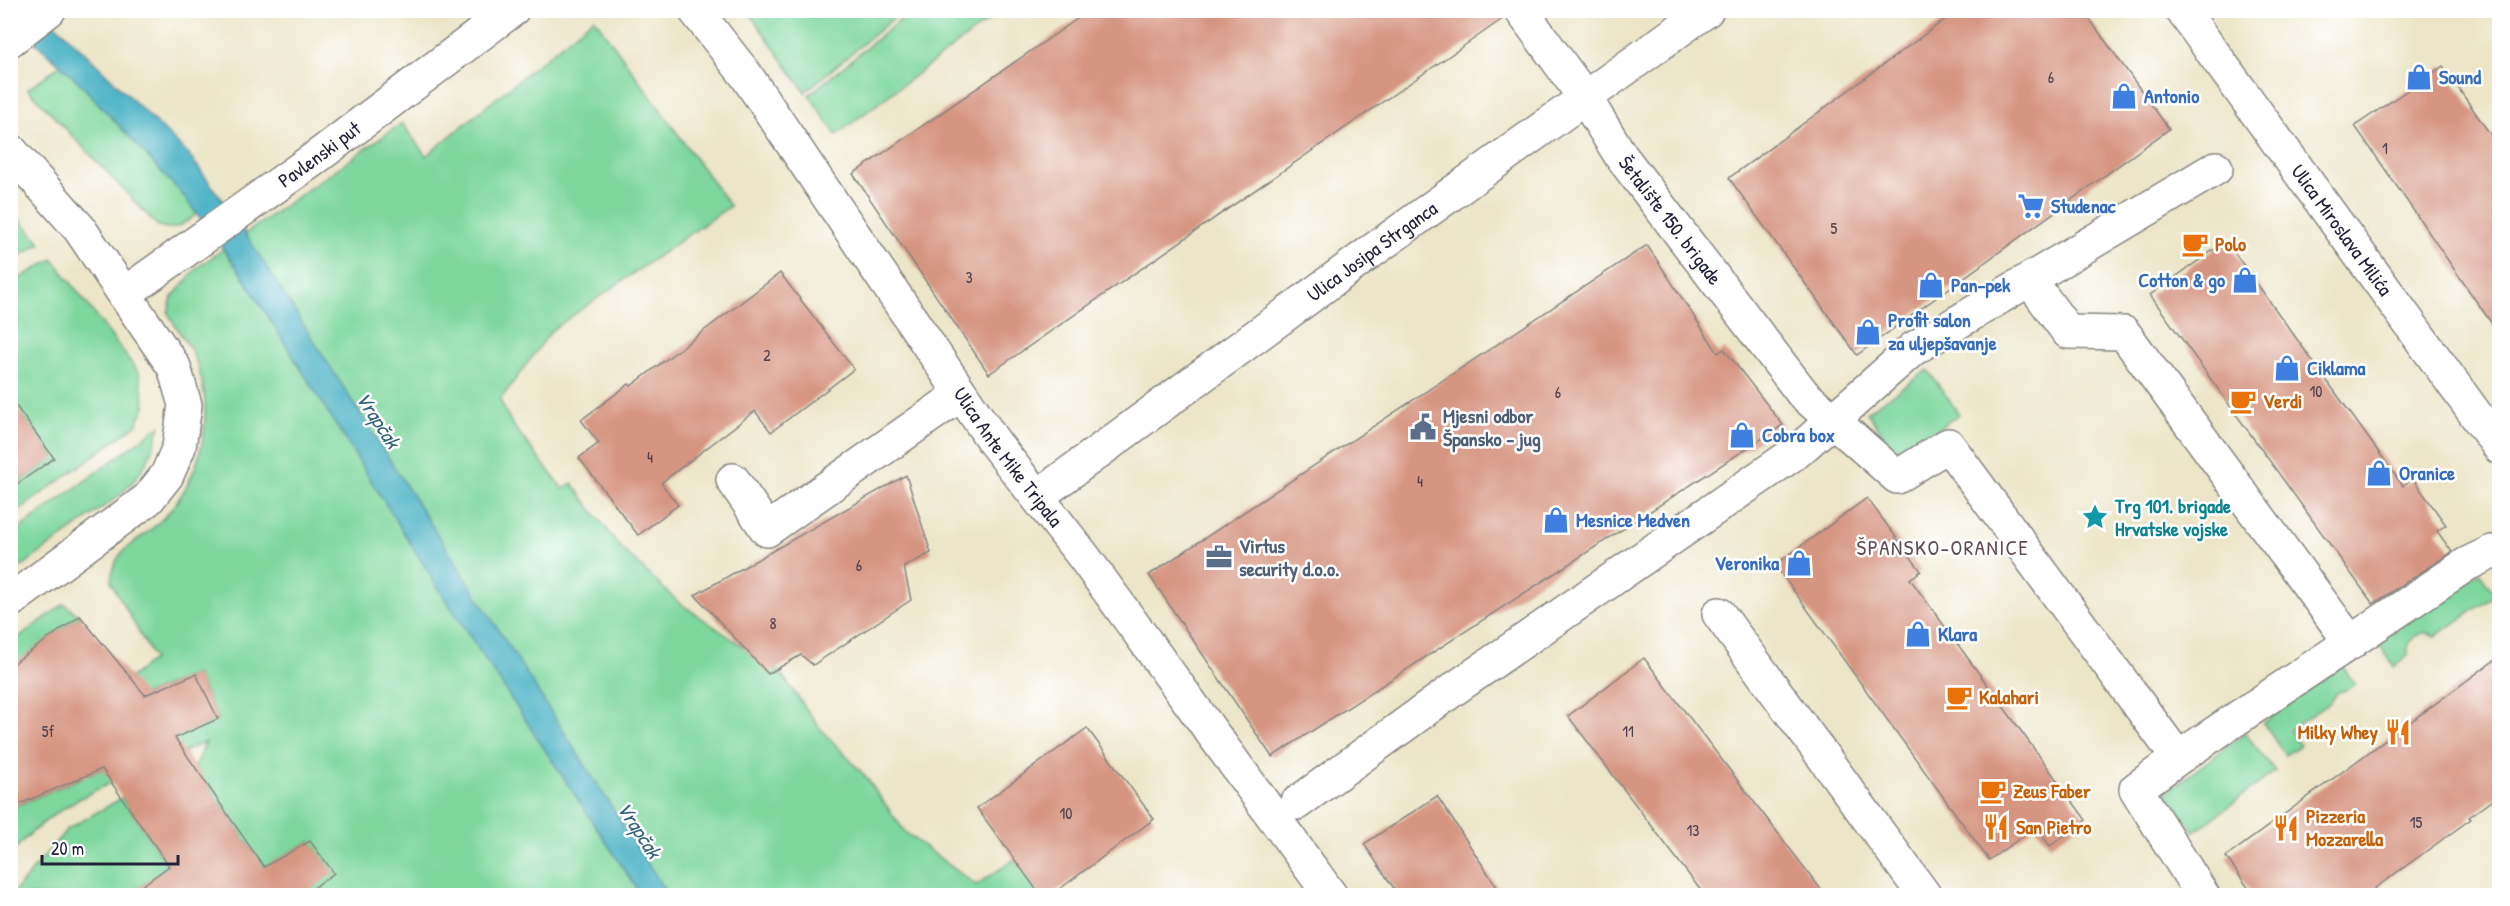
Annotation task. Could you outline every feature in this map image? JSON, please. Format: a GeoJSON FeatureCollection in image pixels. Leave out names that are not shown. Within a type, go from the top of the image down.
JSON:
{"type":"FeatureCollection","features":[{"type":"Feature","properties":{"kind":"street"},"geometry":{"type":"LineString","coordinates":[[10,40],[50,10]]}},
{"type":"Feature","properties":{"kind":"street","name":"Pavlenski put"},"geometry":{"type":"LineString","coordinates":[[124,294],[253,202],[512,10]]}},
{"type":"Feature","properties":{"kind":"street","name":"Ulica Ante Mike Tripala"},"geometry":{"type":"LineString","coordinates":[[695,10],[746,75],[994,442],[1091,566],[1331,896]]}},
{"type":"Feature","properties":{"kind":"street","name":"Šetalište 150. brigade"},"geometry":{"type":"LineString","coordinates":[[1521,10],[1585,99],[1622,156],[1803,393],[1832,419]]}},
{"type":"Feature","properties":{"kind":"street","name":"Ulica Josipa Strganca"},"geometry":{"type":"LineString","coordinates":[[1038,496],[1372,251],[1707,10]]}},
{"type":"Feature","properties":{"kind":"street","name":"Ulica Miroslava Milića"},"geometry":{"type":"LineString","coordinates":[[2182,10],[2499,448]]}},
{"type":"Feature","properties":{"kind":"street"},"geometry":{"type":"LineString","coordinates":[[10,150],[79,228],[174,367],[185,405],[179,447],[167,475],[148,499],[10,601]]}},
{"type":"Feature","properties":{"kind":"street"},"geometry":{"type":"LineString","coordinates":[[1297,803],[1464,682],[1799,450],[1913,349],[2216,168]]}},
{"type":"Feature","properties":{"kind":"street"},"geometry":{"type":"LineString","coordinates":[[2030,280],[2068,332],[2124,333],[2351,643]]}},
{"type":"Feature","properties":{"kind":"street"},"geometry":{"type":"LineString","coordinates":[[733,480],[767,530],[960,394]]}},
{"type":"Feature","properties":{"kind":"street"},"geometry":{"type":"LineString","coordinates":[[1832,419],[1897,477],[1948,445],[2178,758]]}},
{"type":"Feature","properties":{"kind":"street"},"geometry":{"type":"LineString","coordinates":[[2203,896],[2136,789],[2178,758],[2467,564],[2492,552]]}},
{"type":"Feature","properties":{"kind":"street"},"geometry":{"type":"LineString","coordinates":[[1719,614],[1925,896]]}},
{"type":"Feature","properties":{"kind":"green space"},"geometry":{"type":"Polygon","coordinates":[[[748,11],[902,11],[805,92],[748,11]]]}},
{"type":"Feature","properties":{"kind":"green space"},"geometry":{"type":"Polygon","coordinates":[[[911,11],[1001,11],[836,135],[809,95],[911,11]]]}},
{"type":"Feature","properties":{"kind":"green space"},"geometry":{"type":"Polygon","coordinates":[[[594,18],[730,206],[552,330],[500,400],[512,424],[563,489],[572,483],[620,547],[677,601],[780,672],[819,727],[865,776],[905,832],[976,885],[1015,859],[1041,895],[302,895],[333,873],[310,841],[251,875],[254,853],[195,767],[206,742],[127,775],[76,801],[52,816],[11,854],[11,808],[218,719],[196,674],[119,705],[110,693],[154,659],[111,582],[116,562],[126,548],[149,531],[173,507],[186,488],[202,444],[205,421],[200,374],[192,352],[168,313],[172,297],[198,267],[402,123],[426,156],[594,18]]]}},
{"type":"Feature","properties":{"kind":"green space"},"geometry":{"type":"Polygon","coordinates":[[[60,65],[77,80],[183,195],[197,214],[175,227],[158,226],[28,89],[60,65]]]}},
{"type":"Feature","properties":{"kind":"green space"},"geometry":{"type":"Polygon","coordinates":[[[10,209],[41,243],[11,261],[10,261],[10,209]]]}},
{"type":"Feature","properties":{"kind":"green space"},"geometry":{"type":"Polygon","coordinates":[[[53,259],[139,373],[145,406],[136,425],[11,516],[11,489],[54,457],[23,416],[11,424],[10,284],[53,259]]]}},
{"type":"Feature","properties":{"kind":"green space"},"geometry":{"type":"Polygon","coordinates":[[[1928,370],[1959,414],[1898,457],[1867,412],[1928,370]]]}},
{"type":"Feature","properties":{"kind":"green space"},"geometry":{"type":"Polygon","coordinates":[[[160,426],[146,464],[120,495],[11,574],[11,535],[160,426]]]}},
{"type":"Feature","properties":{"kind":"green space"},"geometry":{"type":"Polygon","coordinates":[[[2479,572],[2496,595],[2436,636],[2425,633],[2415,636],[2409,644],[2408,656],[2394,667],[2378,642],[2479,572]]]}},
{"type":"Feature","properties":{"kind":"green space"},"geometry":{"type":"Polygon","coordinates":[[[64,604],[80,616],[11,666],[10,644],[64,604]]]}},
{"type":"Feature","properties":{"kind":"green space"},"geometry":{"type":"Polygon","coordinates":[[[2342,666],[2355,684],[2338,692],[2329,703],[2290,730],[2300,745],[2285,755],[2263,723],[2342,666]]]}},
{"type":"Feature","properties":{"kind":"green space"},"geometry":{"type":"Polygon","coordinates":[[[2245,733],[2275,771],[2195,832],[2166,793],[2245,733]]]}},
{"type":"Feature","properties":{"kind":"green space"},"geometry":{"type":"Polygon","coordinates":[[[122,798],[169,866],[128,895],[11,896],[67,829],[122,798]]]}},
{"type":"Feature","properties":{"kind":"water"},"geometry":{"type":"Polygon","coordinates":[[[11,11],[42,11],[189,155],[232,213],[668,895],[641,895],[444,597],[240,272],[183,195],[77,80],[11,21],[11,11]]]}},
{"type":"Feature","properties":{"kind":"building"},"geometry":{"type":"Polygon","coordinates":[[[1090,10],[1503,10],[1504,18],[989,374],[853,174],[1090,10]]]}},
{"type":"Feature","properties":{"kind":"building"},"geometry":{"type":"Polygon","coordinates":[[[1958,10],[2083,10],[2169,129],[1857,355],[1729,178],[1958,10]]]}},
{"type":"Feature","properties":{"kind":"building"},"geometry":{"type":"Polygon","coordinates":[[[2443,66],[2499,147],[2499,334],[2355,126],[2443,66]]]}},
{"type":"Feature","properties":{"kind":"building"},"geometry":{"type":"Polygon","coordinates":[[[2226,241],[2403,486],[2413,479],[2446,525],[2437,531],[2452,552],[2373,604],[2150,295],[2226,241]]]}},
{"type":"Feature","properties":{"kind":"building"},"geometry":{"type":"Polygon","coordinates":[[[1647,245],[1718,353],[1724,349],[1783,425],[1272,757],[1149,575],[1647,245]]]}},
{"type":"Feature","properties":{"kind":"building"},"geometry":{"type":"Polygon","coordinates":[[[780,273],[854,369],[771,432],[755,411],[661,483],[678,505],[638,535],[579,458],[599,443],[581,420],[629,384],[631,386],[780,273]]]}},
{"type":"Feature","properties":{"kind":"building"},"geometry":{"type":"Polygon","coordinates":[[[10,398],[54,458],[10,489],[10,398]]]}},
{"type":"Feature","properties":{"kind":"building"},"geometry":{"type":"Polygon","coordinates":[[[906,475],[931,553],[904,567],[911,600],[813,665],[801,655],[768,674],[695,595],[906,475]]]}},
{"type":"Feature","properties":{"kind":"building"},"geometry":{"type":"Polygon","coordinates":[[[1867,498],[1921,571],[1910,579],[2086,820],[2050,846],[2036,827],[1989,860],[1775,565],[1867,498]]]}},
{"type":"Feature","properties":{"kind":"building"},"geometry":{"type":"Polygon","coordinates":[[[80,616],[145,695],[196,674],[218,719],[175,738],[264,867],[310,841],[334,873],[302,896],[128,896],[169,866],[102,769],[10,808],[10,666],[80,616]]]}},
{"type":"Feature","properties":{"kind":"building"},"geometry":{"type":"Polygon","coordinates":[[[2499,657],[2499,795],[2469,817],[2471,819],[2364,896],[2254,896],[2226,857],[2499,657]]]}},
{"type":"Feature","properties":{"kind":"building"},"geometry":{"type":"Polygon","coordinates":[[[1644,658],[1826,896],[1705,896],[1568,716],[1644,658]]]}},
{"type":"Feature","properties":{"kind":"building"},"geometry":{"type":"Polygon","coordinates":[[[1087,728],[1154,819],[1050,896],[1041,896],[977,808],[1087,728]]]}},
{"type":"Feature","properties":{"kind":"building"},"geometry":{"type":"Polygon","coordinates":[[[1437,796],[1503,896],[1399,896],[1364,844],[1437,796]]]}},
{"type":"Feature","properties":{"kind":"place","name":"Sound"},"geometry":{"type":"Point","coordinates":[2419,77]}},
{"type":"Feature","properties":{"kind":"place","name":"Antonio"},"geometry":{"type":"Point","coordinates":[2124,96]}},
{"type":"Feature","properties":{"kind":"place","name":"Studenac"},"geometry":{"type":"Point","coordinates":[2031,206]}},
{"type":"Feature","properties":{"kind":"place","name":"Polo"},"geometry":{"type":"Point","coordinates":[2195,244]}},
{"type":"Feature","properties":{"kind":"place","name":"Cotton & go"},"geometry":{"type":"Point","coordinates":[2245,280]}},
{"type":"Feature","properties":{"kind":"place","name":"Pan-pek"},"geometry":{"type":"Point","coordinates":[1931,285]}},
{"type":"Feature","properties":{"kind":"place","name":"Profit salon za uljepšavanje"},"geometry":{"type":"Point","coordinates":[1868,332]}},
{"type":"Feature","properties":{"kind":"place","name":"Ciklama"},"geometry":{"type":"Point","coordinates":[2287,368]}},
{"type":"Feature","properties":{"kind":"place","name":"Verdi"},"geometry":{"type":"Point","coordinates":[2243,401]}},
{"type":"Feature","properties":{"kind":"place","name":"Mjesni odbor Špansko - jug"},"geometry":{"type":"Point","coordinates":[1423,427]}},
{"type":"Feature","properties":{"kind":"place","name":"Cobra box"},"geometry":{"type":"Point","coordinates":[1742,435]}},
{"type":"Feature","properties":{"kind":"place","name":"Oranice"},"geometry":{"type":"Point","coordinates":[2379,473]}},
{"type":"Feature","properties":{"kind":"place","name":"Trg 101. brigade Hrvatske vojske"},"geometry":{"type":"Point","coordinates":[2095,517]}},
{"type":"Feature","properties":{"kind":"place","name":"Mesnice Medven"},"geometry":{"type":"Point","coordinates":[1556,520]}},
{"type":"Feature","properties":{"kind":"place","name":"Virtus security d.o.o."},"geometry":{"type":"Point","coordinates":[1219,557]}},
{"type":"Feature","properties":{"kind":"place","name":"Veronika"},"geometry":{"type":"Point","coordinates":[1799,563]}},
{"type":"Feature","properties":{"kind":"place","name":"Klara"},"geometry":{"type":"Point","coordinates":[1918,634]}},
{"type":"Feature","properties":{"kind":"place","name":"Kalahari"},"geometry":{"type":"Point","coordinates":[1959,697]}},
{"type":"Feature","properties":{"kind":"place","name":"Milky Whey"},"geometry":{"type":"Point","coordinates":[2398,732]}},
{"type":"Feature","properties":{"kind":"place","name":"Zeus Faber"},"geometry":{"type":"Point","coordinates":[1993,791]}},
{"type":"Feature","properties":{"kind":"place","name":"San Pietro"},"geometry":{"type":"Point","coordinates":[1996,827]}},
{"type":"Feature","properties":{"kind":"place","name":"Pizzeria Mozzarella"},"geometry":{"type":"Point","coordinates":[2286,828]}},
{"type":"Feature","properties":{"kind":"district","name":"ŠPANSKO-ORANICE"},"geometry":{"type":"Point","coordinates":[1943,548]}},
{"type":"Feature","properties":{"kind":"water label","name":"Vrapčak"},"geometry":{"type":"Point","coordinates":[378,420]}},
{"type":"Feature","properties":{"kind":"water label","name":"Vrapčak"},"geometry":{"type":"Point","coordinates":[639,830]}}]}
